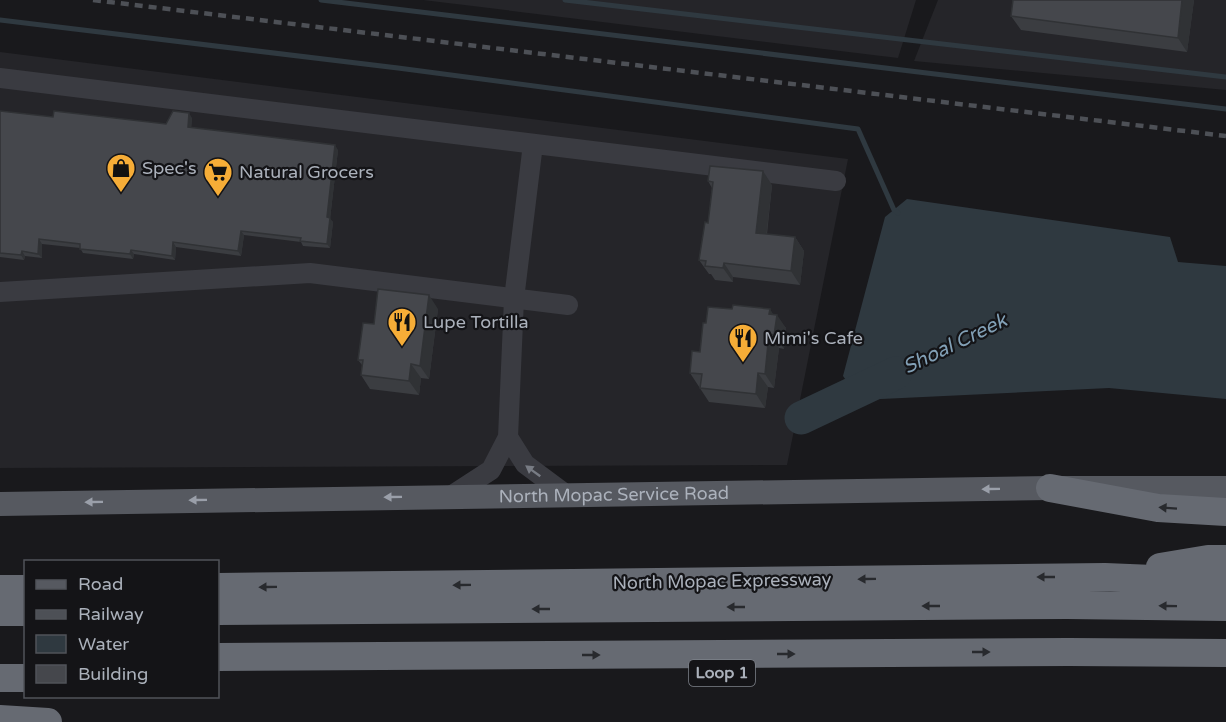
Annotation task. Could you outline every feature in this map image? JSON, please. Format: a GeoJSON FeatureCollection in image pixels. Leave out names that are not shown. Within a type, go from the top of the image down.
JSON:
{"type":"FeatureCollection","features":[{"type":"Feature","properties":{"kind":"highway"},"geometry":{"type":"LineString","coordinates":[[1050,488],[1158,507],[1226,512]]}},
{"type":"Feature","properties":{"kind":"highway"},"geometry":{"type":"LineString","coordinates":[[1105,577],[1208,559],[1226,559]]}},
{"type":"Feature","properties":{"kind":"highway","name":"North Mopac Expressway"},"geometry":{"type":"LineString","coordinates":[[219,587],[1105,577],[1226,582]]}},
{"type":"Feature","properties":{"kind":"highway"},"geometry":{"type":"LineString","coordinates":[[0,589],[24,589]]}},
{"type":"Feature","properties":{"kind":"highway"},"geometry":{"type":"LineString","coordinates":[[219,611],[1055,605],[1226,607]]}},
{"type":"Feature","properties":{"kind":"highway"},"geometry":{"type":"LineString","coordinates":[[0,612],[24,612]]}},
{"type":"Feature","properties":{"kind":"highway"},"geometry":{"type":"LineString","coordinates":[[219,657],[1226,653]]}},
{"type":"Feature","properties":{"kind":"highway"},"geometry":{"type":"LineString","coordinates":[[0,659],[24,659]]}},
{"type":"Feature","properties":{"kind":"highway","name":"Loop 1"},"geometry":{"type":"LineString","coordinates":[[219,676],[1085,670],[1226,672]]}},
{"type":"Feature","properties":{"kind":"highway"},"geometry":{"type":"LineString","coordinates":[[0,678],[24,678]]}},
{"type":"Feature","properties":{"kind":"highway"},"geometry":{"type":"LineString","coordinates":[[0,719],[48,722]]}},
{"type":"Feature","properties":{"kind":"main road","name":"North Mopac Service Road"},"geometry":{"type":"LineString","coordinates":[[0,504],[1050,488],[1226,488]]}},
{"type":"Feature","properties":{"kind":"lane"},"geometry":{"type":"LineString","coordinates":[[0,78],[836,181]]}},
{"type":"Feature","properties":{"kind":"lane"},"geometry":{"type":"LineString","coordinates":[[451,496],[491,470],[508,437],[514,299],[533,144]]}},
{"type":"Feature","properties":{"kind":"lane"},"geometry":{"type":"LineString","coordinates":[[0,292],[310,273],[568,305]]}},
{"type":"Feature","properties":{"kind":"lane"},"geometry":{"type":"LineString","coordinates":[[508,437],[525,464],[568,496]]}},
{"type":"Feature","properties":{"kind":"shaded area"},"geometry":{"type":"Polygon","coordinates":[[[423,0],[916,0],[898,58],[423,0]]]}},
{"type":"Feature","properties":{"kind":"shaded area"},"geometry":{"type":"Polygon","coordinates":[[[938,0],[1226,0],[1226,90],[914,61],[938,0]]]}},
{"type":"Feature","properties":{"kind":"shaded area"},"geometry":{"type":"Polygon","coordinates":[[[0,52],[848,159],[787,465],[0,468],[0,52]]]}},
{"type":"Feature","properties":{"kind":"water"},"geometry":{"type":"Polygon","coordinates":[[[907,199],[1170,237],[1178,262],[1226,266],[1226,399],[1109,388],[860,400],[843,376],[885,217],[907,199]]]}},
{"type":"Feature","properties":{"kind":"building"},"geometry":{"type":"Polygon","coordinates":[[[1013,0],[1182,0],[1178,38],[1011,16],[1013,0]]]}},
{"type":"Feature","properties":{"kind":"building"},"geometry":{"type":"Polygon","coordinates":[[[0,111],[53,117],[54,111],[166,124],[173,111],[189,113],[188,127],[335,145],[327,217],[330,218],[327,244],[300,241],[301,238],[241,231],[238,251],[173,242],[172,256],[131,250],[130,254],[80,249],[80,244],[39,239],[38,254],[22,251],[21,255],[0,253],[0,111]]]}},
{"type":"Feature","properties":{"kind":"building"},"geometry":{"type":"Polygon","coordinates":[[[710,166],[763,171],[756,233],[795,237],[791,271],[724,263],[723,268],[705,266],[706,261],[699,260],[705,222],[708,223],[713,182],[708,181],[710,166]]]}},
{"type":"Feature","properties":{"kind":"building","name":"Lupe Tortilla"},"geometry":{"type":"Polygon","coordinates":[[[378,289],[429,295],[420,366],[411,364],[409,381],[361,375],[363,360],[358,360],[363,323],[374,324],[378,289]]]}},
{"type":"Feature","properties":{"kind":"building","name":"Mimi's Cafe"},"geometry":{"type":"Polygon","coordinates":[[[733,305],[770,309],[769,314],[777,315],[774,335],[769,334],[765,374],[758,373],[756,394],[700,388],[702,374],[690,373],[692,351],[700,352],[703,323],[706,323],[708,307],[732,309],[733,305]]]}},
{"type":"Feature","properties":{"kind":"waterway"},"geometry":{"type":"LineString","coordinates":[[321,0],[1226,109]]}},
{"type":"Feature","properties":{"kind":"waterway"},"geometry":{"type":"LineString","coordinates":[[565,0],[1226,77]]}},
{"type":"Feature","properties":{"kind":"waterway"},"geometry":{"type":"LineString","coordinates":[[0,20],[398,68],[858,129],[894,210],[898,213]]}},
{"type":"Feature","properties":{"kind":"waterway","name":"Shoal Creek"},"geometry":{"type":"LineString","coordinates":[[801,418],[896,373]]}},
{"type":"Feature","properties":{"kind":"railway"},"geometry":{"type":"LineString","coordinates":[[93,0],[1226,136]]}},
{"type":"Feature","properties":{"kind":"place","name":"Spec's"},"geometry":{"type":"Point","coordinates":[121,194]}},
{"type":"Feature","properties":{"kind":"place","name":"Natural Grocers"},"geometry":{"type":"Point","coordinates":[218,198]}},
{"type":"Feature","properties":{"kind":"place","name":"Lupe Tortilla"},"geometry":{"type":"Point","coordinates":[402,348]}},
{"type":"Feature","properties":{"kind":"place","name":"Mimi's Cafe"},"geometry":{"type":"Point","coordinates":[743,364]}}]}
